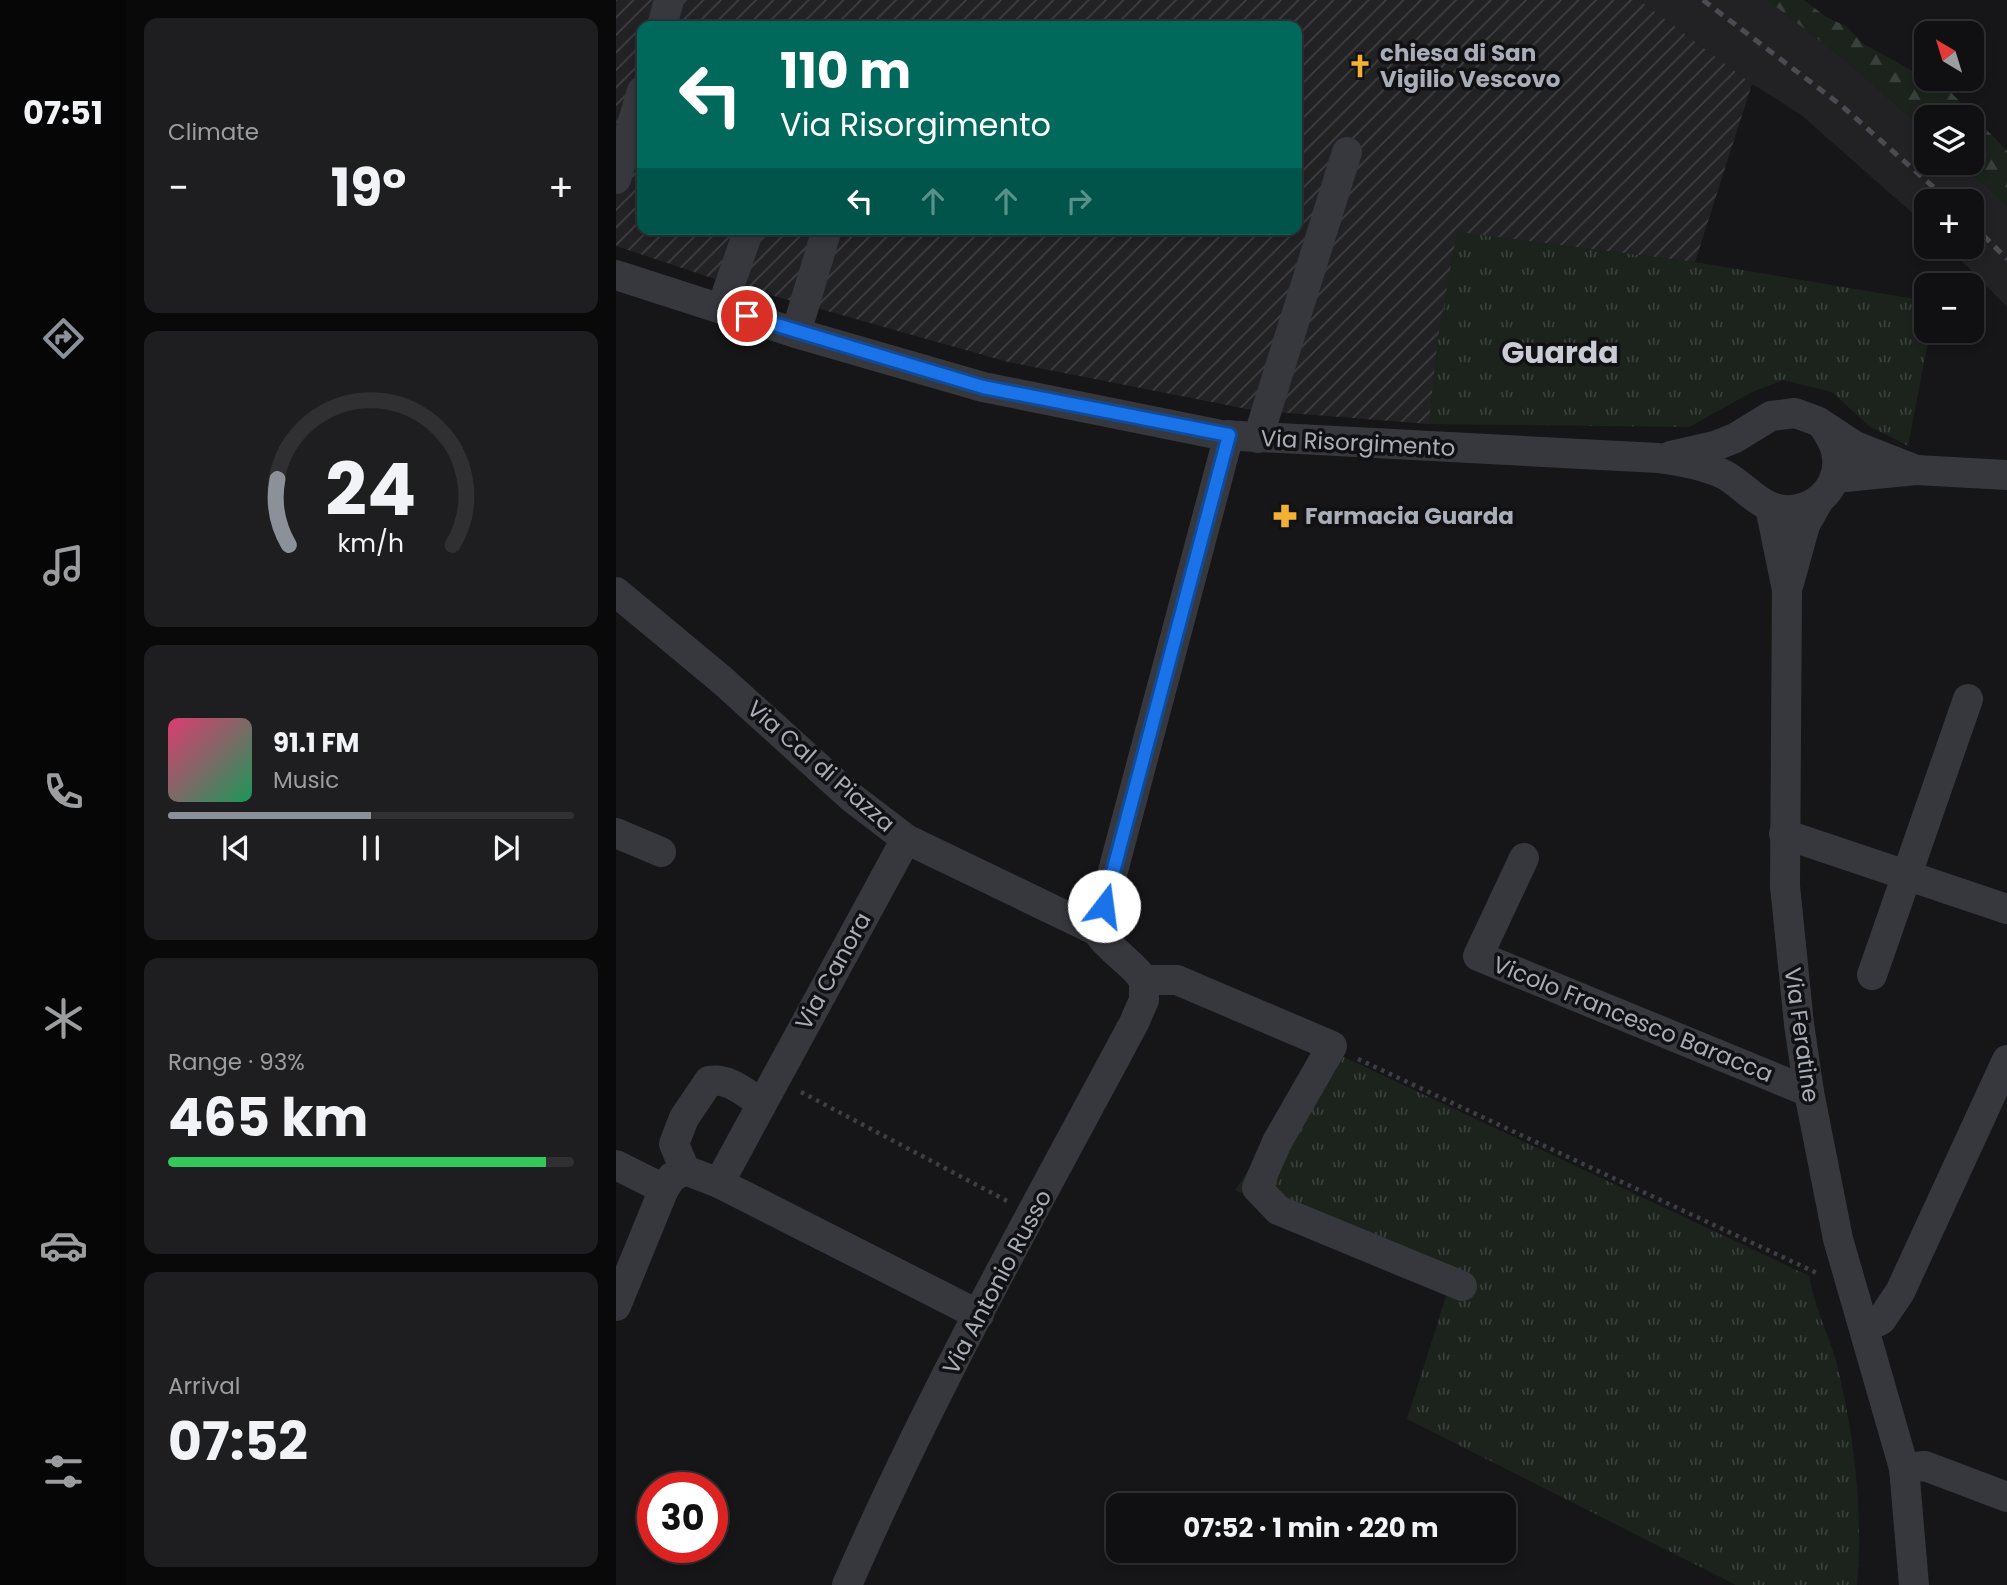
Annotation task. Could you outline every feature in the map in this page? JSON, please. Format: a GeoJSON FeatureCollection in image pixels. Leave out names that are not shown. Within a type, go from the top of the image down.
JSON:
{"type":"FeatureCollection","features":[{"type":"Feature","properties":{"kind":"street"},"geometry":{"type":"LineString","coordinates":[[664,21],[670,0]]}},
{"type":"Feature","properties":{"kind":"street"},"geometry":{"type":"LineString","coordinates":[[616,179],[637,108]]}},
{"type":"Feature","properties":{"kind":"street"},"geometry":{"type":"LineString","coordinates":[[1097,932],[1244,437],[1347,152]]}},
{"type":"Feature","properties":{"kind":"street"},"geometry":{"type":"LineString","coordinates":[[722,307],[747,235]]}},
{"type":"Feature","properties":{"kind":"street"},"geometry":{"type":"LineString","coordinates":[[796,333],[825,235]]}},
{"type":"Feature","properties":{"kind":"street","name":"Via Risorgimento"},"geometry":{"type":"LineString","coordinates":[[616,275],[796,333],[983,387],[1244,437],[1658,458],[1710,469],[1760,498],[1799,509],[1827,489],[1916,470],[2007,475]]}},
{"type":"Feature","properties":{"kind":"street","name":"Via Risorgimento"},"geometry":{"type":"LineString","coordinates":[[1658,458],[1715,446],[1771,416],[1794,413],[1809,417],[1855,446],[1916,470]]}},
{"type":"Feature","properties":{"kind":"street"},"geometry":{"type":"LineString","coordinates":[[1758,424],[1747,436],[1740,459],[1742,476],[1760,498]]}},
{"type":"Feature","properties":{"kind":"street"},"geometry":{"type":"LineString","coordinates":[[1824,427],[1837,451],[1827,489]]}},
{"type":"Feature","properties":{"kind":"street","name":"Via Feratine"},"geometry":{"type":"LineString","coordinates":[[1827,489],[1805,525],[1787,590],[1784,834],[1786,899],[1809,1092],[1838,1239],[1904,1468],[1913,1585]]}},
{"type":"Feature","properties":{"kind":"street","name":"Via Feratine"},"geometry":{"type":"LineString","coordinates":[[1760,498],[1787,590]]}},
{"type":"Feature","properties":{"kind":"street","name":"Via Cal di Piazza"},"geometry":{"type":"LineString","coordinates":[[616,592],[723,681],[851,797],[906,839],[1097,932],[1105,943],[1132,962],[1144,980]]}},
{"type":"Feature","properties":{"kind":"street"},"geometry":{"type":"LineString","coordinates":[[1872,975],[1968,699]]}},
{"type":"Feature","properties":{"kind":"street"},"geometry":{"type":"LineString","coordinates":[[616,833],[661,852]]}},
{"type":"Feature","properties":{"kind":"street"},"geometry":{"type":"LineString","coordinates":[[1784,834],[2007,909]]}},
{"type":"Feature","properties":{"kind":"street","name":"Via Canora"},"geometry":{"type":"LineString","coordinates":[[719,1183],[906,839]]}},
{"type":"Feature","properties":{"kind":"street","name":"Vicolo Francesco Baracca"},"geometry":{"type":"LineString","coordinates":[[1524,858],[1478,956],[1809,1092]]}},
{"type":"Feature","properties":{"kind":"street"},"geometry":{"type":"LineString","coordinates":[[1144,980],[1177,980],[1332,1046],[1277,1142],[1257,1188],[1278,1210],[1462,1286]]}},
{"type":"Feature","properties":{"kind":"street","name":"Via Antonio Russo"},"geometry":{"type":"LineString","coordinates":[[846,1585],[880,1509],[979,1315],[1134,1023],[1144,1000],[1144,980]]}},
{"type":"Feature","properties":{"kind":"street"},"geometry":{"type":"LineString","coordinates":[[1865,1328],[1881,1320],[1899,1292],[2007,1059]]}},
{"type":"Feature","properties":{"kind":"street"},"geometry":{"type":"LineString","coordinates":[[616,1306],[674,1179],[674,1144],[684,1118],[709,1081],[718,1079],[767,1091]]}},
{"type":"Feature","properties":{"kind":"street"},"geometry":{"type":"LineString","coordinates":[[616,1165],[674,1179],[719,1183],[979,1315]]}},
{"type":"Feature","properties":{"kind":"street"},"geometry":{"type":"LineString","coordinates":[[1904,1468],[1925,1466],[2007,1497]]}},
{"type":"Feature","properties":{"kind":"path"},"geometry":{"type":"LineString","coordinates":[[1332,1046],[1829,1279]]}},
{"type":"Feature","properties":{"kind":"path"},"geometry":{"type":"LineString","coordinates":[[767,1091],[1032,1214]]}},
{"type":"Feature","properties":{"kind":"shaded area"},"geometry":{"type":"Polygon","coordinates":[[[616,0],[1639,0],[1752,84],[1695,262],[1457,232],[1438,339],[1429,424],[1252,410],[1008,362],[721,281],[616,246],[616,0]]]}},
{"type":"Feature","properties":{"kind":"shaded area"},"geometry":{"type":"Polygon","coordinates":[[[1639,0],[1767,0],[1844,59],[1914,121],[1914,175],[1975,175],[2007,206],[2007,307],[1984,284],[1984,273],[1974,273],[1960,259],[1984,259],[1984,189],[1914,189],[1914,215],[1800,114],[1752,84],[1639,0]]]}},
{"type":"Feature","properties":{"kind":"green space"},"geometry":{"type":"Polygon","coordinates":[[[1767,0],[1804,0],[1826,17],[1846,26],[1862,43],[1914,72],[1914,91],[1950,91],[1963,105],[1914,105],[1914,121],[1844,59],[1767,0]]]}},
{"type":"Feature","properties":{"kind":"green space"},"geometry":{"type":"Polygon","coordinates":[[[1984,127],[2007,151],[2007,206],[1975,175],[1984,175],[1984,127]]]}},
{"type":"Feature","properties":{"kind":"green space"},"geometry":{"type":"Polygon","coordinates":[[[1457,232],[1695,262],[1914,299],[1914,343],[1928,343],[1908,446],[1869,426],[1832,392],[1783,380],[1752,392],[1689,427],[1429,424],[1438,339],[1457,232]]]}},
{"type":"Feature","properties":{"kind":"green space"},"geometry":{"type":"Polygon","coordinates":[[[1329,1050],[1809,1276],[1845,1399],[1858,1505],[1857,1585],[1736,1585],[1407,1419],[1449,1287],[1235,1190],[1329,1050]]]}},
{"type":"Feature","properties":{"kind":"railway"},"geometry":{"type":"LineString","coordinates":[[1703,0],[1842,106],[1935,189]]}},
{"type":"Feature","properties":{"kind":"railway"},"geometry":{"type":"LineString","coordinates":[[1984,236],[2007,259]]}},
{"type":"Feature","properties":{"kind":"place","name":"chiesa di San Vigilio Vescovo"},"geometry":{"type":"Point","coordinates":[1360,66]}},
{"type":"Feature","properties":{"kind":"place","name":"Farmacia Guarda"},"geometry":{"type":"Point","coordinates":[1285,516]}},
{"type":"Feature","properties":{"kind":"district","name":"Guarda"},"geometry":{"type":"Point","coordinates":[1560,352]}},
{"type":"Feature","properties":{"kind":"route"},"geometry":{"type":"LineString","coordinates":[[747,316],[796,333],[983,387],[1229,435],[1104,906]]}}]}
